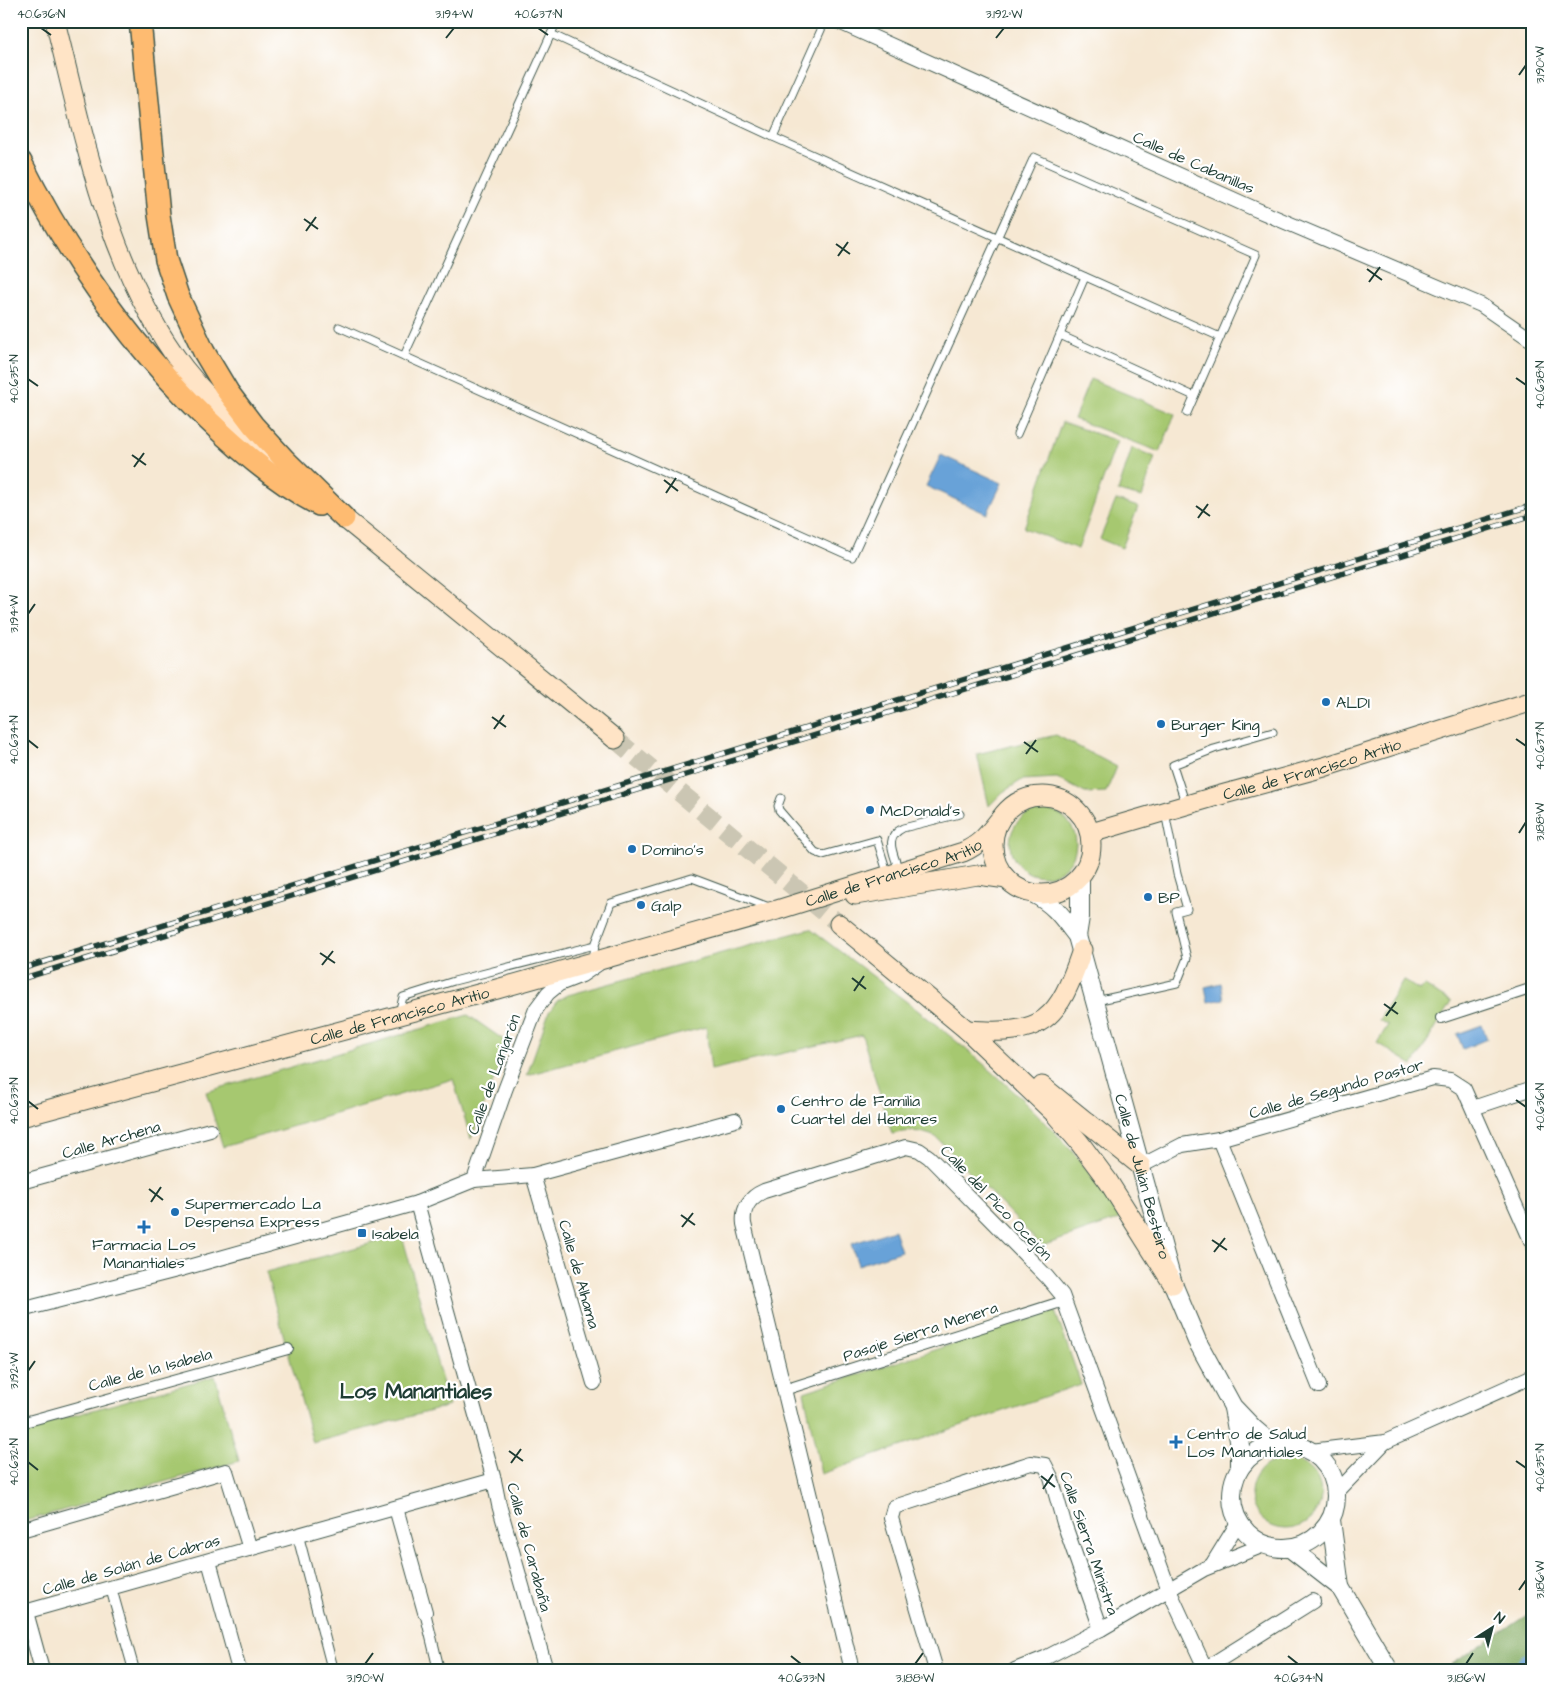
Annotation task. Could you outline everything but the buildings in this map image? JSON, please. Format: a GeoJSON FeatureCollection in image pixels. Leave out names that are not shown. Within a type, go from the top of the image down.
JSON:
{"type":"FeatureCollection","features":[{"type":"Feature","properties":{"kind":"main road"},"geometry":{"type":"LineString","coordinates":[[55,21],[96,184],[126,266],[153,318],[184,367],[224,414],[288,472],[615,739]]}},
{"type":"Feature","properties":{"kind":"main road"},"geometry":{"type":"LineString","coordinates":[[140,21],[159,215],[166,260],[178,296],[204,352],[228,392],[253,425],[285,460],[344,518]]}},
{"type":"Feature","properties":{"kind":"main road"},"geometry":{"type":"LineString","coordinates":[[21,162],[78,262],[104,301],[158,369],[222,434],[256,463],[303,497],[344,518]]}},
{"type":"Feature","properties":{"kind":"main road","name":"Calle de Francisco Aritio"},"geometry":{"type":"LineString","coordinates":[[1091,834],[1186,805],[1324,767],[1533,701]]}},
{"type":"Feature","properties":{"kind":"main road"},"geometry":{"type":"LineString","coordinates":[[1031,796],[1050,796],[1068,802],[1083,816],[1091,834],[1092,851],[1086,868],[1073,884],[1064,891],[1049,894],[1034,894],[1018,888],[1007,879],[997,866],[993,850],[994,834],[1000,818],[1013,804],[1031,796]]}},
{"type":"Feature","properties":{"kind":"main road","name":"Calle de Francisco Aritio"},"geometry":{"type":"LineString","coordinates":[[21,1117],[399,1015],[565,961],[776,910],[974,848],[986,837],[1000,818]]}},
{"type":"Feature","properties":{"kind":"main road","name":"Calle de Francisco Aritio"},"geometry":{"type":"LineString","coordinates":[[776,910],[957,877],[978,875],[1007,879]]}},
{"type":"Feature","properties":{"kind":"main road"},"geometry":{"type":"LineString","coordinates":[[839,924],[967,1030],[1055,1114],[1079,1142],[1119,1196],[1173,1284]]}},
{"type":"Feature","properties":{"kind":"main road"},"geometry":{"type":"LineString","coordinates":[[967,1030],[993,1032],[1021,1030],[1046,1018],[1063,999],[1072,980],[1080,943]]}},
{"type":"Feature","properties":{"kind":"main road"},"geometry":{"type":"LineString","coordinates":[[967,1030],[1001,1051],[1141,1166]]}},
{"type":"Feature","properties":{"kind":"street","name":"Calle de Cabanillas"},"geometry":{"type":"LineString","coordinates":[[837,21],[1246,205],[1480,305],[1533,341]]}},
{"type":"Feature","properties":{"kind":"street","name":"Calle de Julián Besteiro"},"geometry":{"type":"LineString","coordinates":[[1080,876],[1080,943],[1173,1284],[1197,1341],[1233,1407],[1273,1445]]}},
{"type":"Feature","properties":{"kind":"street","name":"Calle de Julián Besteiro"},"geometry":{"type":"LineString","coordinates":[[1034,894],[1055,908],[1080,943]]}},
{"type":"Feature","properties":{"kind":"street","name":"Calle de Lanjarón"},"geometry":{"type":"LineString","coordinates":[[474,1180],[505,1090],[536,1009],[548,992],[559,984],[582,975],[599,954]]}},
{"type":"Feature","properties":{"kind":"street"},"geometry":{"type":"LineString","coordinates":[[1441,1018],[1533,988]]}},
{"type":"Feature","properties":{"kind":"street","name":"Calle de Segundo Pastor"},"geometry":{"type":"LineString","coordinates":[[1141,1166],[1182,1145],[1220,1139],[1433,1078],[1450,1080],[1464,1088],[1533,1245]]}},
{"type":"Feature","properties":{"kind":"street"},"geometry":{"type":"LineString","coordinates":[[1473,1108],[1533,1088]]}},
{"type":"Feature","properties":{"kind":"street"},"geometry":{"type":"LineString","coordinates":[[21,1310],[181,1269],[417,1203],[474,1180],[533,1175],[735,1120]]}},
{"type":"Feature","properties":{"kind":"street","name":"Calle Archena"},"geometry":{"type":"LineString","coordinates":[[21,1182],[210,1130]]}},
{"type":"Feature","properties":{"kind":"street"},"geometry":{"type":"LineString","coordinates":[[1220,1139],[1319,1386]]}},
{"type":"Feature","properties":{"kind":"street","name":"Calle del Pico Ocejón"},"geometry":{"type":"LineString","coordinates":[[852,1670],[743,1219],[744,1210],[752,1198],[764,1191],[906,1147],[918,1150],[929,1158],[1056,1287],[1064,1301],[1169,1590],[1205,1669]]}},
{"type":"Feature","properties":{"kind":"street","name":"Calle de Alhama"},"geometry":{"type":"LineString","coordinates":[[533,1175],[594,1382]]}},
{"type":"Feature","properties":{"kind":"street","name":"Calle de Carabaña"},"geometry":{"type":"LineString","coordinates":[[417,1203],[546,1670]]}},
{"type":"Feature","properties":{"kind":"street","name":"Pasaje Sierra Menera"},"geometry":{"type":"LineString","coordinates":[[784,1390],[1064,1301]]}},
{"type":"Feature","properties":{"kind":"street","name":"Calle de la Isabela"},"geometry":{"type":"LineString","coordinates":[[21,1423],[288,1350]]}},
{"type":"Feature","properties":{"kind":"street"},"geometry":{"type":"LineString","coordinates":[[1311,1451],[1385,1442],[1533,1376]]}},
{"type":"Feature","properties":{"kind":"street","name":"Calle de Julián Besteiro"},"geometry":{"type":"LineString","coordinates":[[1233,1407],[1240,1446],[1240,1468]]}},
{"type":"Feature","properties":{"kind":"street"},"geometry":{"type":"LineString","coordinates":[[1336,1493],[1385,1442]]}},
{"type":"Feature","properties":{"kind":"street"},"geometry":{"type":"LineString","coordinates":[[1273,1445],[1299,1446],[1311,1451],[1324,1462],[1333,1476],[1336,1493],[1335,1507],[1330,1520],[1323,1530],[1314,1539],[1290,1548],[1266,1544],[1250,1535],[1239,1521],[1232,1500],[1234,1483],[1240,1468],[1249,1457],[1260,1449],[1273,1445]]}},
{"type":"Feature","properties":{"kind":"street","name":"Calle Sierra Ministra"},"geometry":{"type":"LineString","coordinates":[[936,1670],[891,1518],[894,1507],[1031,1463],[1044,1465],[1051,1477],[1064,1523],[1101,1629]]}},
{"type":"Feature","properties":{"kind":"street"},"geometry":{"type":"LineString","coordinates":[[21,1530],[226,1471],[250,1549]]}},
{"type":"Feature","properties":{"kind":"street","name":"Calle de Solán de Cabras"},"geometry":{"type":"LineString","coordinates":[[24,1613],[494,1480]]}},
{"type":"Feature","properties":{"kind":"street"},"geometry":{"type":"LineString","coordinates":[[396,1508],[440,1670]]}},
{"type":"Feature","properties":{"kind":"street"},"geometry":{"type":"LineString","coordinates":[[1330,1520],[1340,1587]]}},
{"type":"Feature","properties":{"kind":"street"},"geometry":{"type":"LineString","coordinates":[[1212,1565],[1239,1521]]}},
{"type":"Feature","properties":{"kind":"street"},"geometry":{"type":"LineString","coordinates":[[298,1536],[333,1670]]}},
{"type":"Feature","properties":{"kind":"street"},"geometry":{"type":"LineString","coordinates":[[1015,1670],[1045,1658],[1101,1629],[1212,1565],[1266,1544]]}},
{"type":"Feature","properties":{"kind":"street"},"geometry":{"type":"LineString","coordinates":[[1290,1548],[1340,1587],[1389,1670]]}},
{"type":"Feature","properties":{"kind":"street"},"geometry":{"type":"LineString","coordinates":[[209,1560],[239,1670]]}},
{"type":"Feature","properties":{"kind":"street"},"geometry":{"type":"LineString","coordinates":[[111,1588],[134,1670]]}},
{"type":"Feature","properties":{"kind":"street"},"geometry":{"type":"LineString","coordinates":[[1205,1669],[1313,1601]]}},
{"type":"Feature","properties":{"kind":"street"},"geometry":{"type":"LineString","coordinates":[[24,1613],[42,1670]]}},
{"type":"Feature","properties":{"kind":"lane"},"geometry":{"type":"LineString","coordinates":[[404,356],[557,21]]}},
{"type":"Feature","properties":{"kind":"lane"},"geometry":{"type":"LineString","coordinates":[[773,137],[825,21]]}},
{"type":"Feature","properties":{"kind":"lane"},"geometry":{"type":"LineString","coordinates":[[551,34],[773,137],[1220,337]]}},
{"type":"Feature","properties":{"kind":"lane"},"geometry":{"type":"LineString","coordinates":[[339,327],[852,557],[1034,157],[1256,255],[1187,413]]}},
{"type":"Feature","properties":{"kind":"lane"},"geometry":{"type":"LineString","coordinates":[[1017,434],[1085,277]]}},
{"type":"Feature","properties":{"kind":"lane"},"geometry":{"type":"LineString","coordinates":[[1060,335],[1194,396]]}},
{"type":"Feature","properties":{"kind":"lane"},"geometry":{"type":"LineString","coordinates":[[1186,805],[1173,765],[1273,732]]}},
{"type":"Feature","properties":{"kind":"lane"},"geometry":{"type":"LineString","coordinates":[[781,798],[778,806],[779,810],[814,852],[823,855],[877,840],[894,873]]}},
{"type":"Feature","properties":{"kind":"lane"},"geometry":{"type":"LineString","coordinates":[[1096,1001],[1177,983],[1187,958],[1176,912],[1187,909],[1177,874],[1164,812]]}},
{"type":"Feature","properties":{"kind":"lane"},"geometry":{"type":"LineString","coordinates":[[894,873],[890,842],[891,837],[896,831],[960,814]]}},
{"type":"Feature","properties":{"kind":"lane"},"geometry":{"type":"LineString","coordinates":[[599,954],[611,904],[692,878],[776,910]]}},
{"type":"Feature","properties":{"kind":"green space"},"geometry":{"type":"Polygon","coordinates":[[[1090,379],[1175,414],[1160,452],[1074,419],[1090,379]]]}},
{"type":"Feature","properties":{"kind":"green space"},"geometry":{"type":"Polygon","coordinates":[[[1062,422],[1117,441],[1078,549],[1024,528],[1062,422]]]}},
{"type":"Feature","properties":{"kind":"green space"},"geometry":{"type":"Polygon","coordinates":[[[1132,448],[1155,457],[1142,497],[1118,491],[1132,448]]]}},
{"type":"Feature","properties":{"kind":"green space"},"geometry":{"type":"Polygon","coordinates":[[[1116,500],[1138,507],[1122,548],[1100,539],[1116,500]]]}},
{"type":"Feature","properties":{"kind":"green space"},"geometry":{"type":"Polygon","coordinates":[[[1056,735],[1117,767],[1106,792],[1085,793],[1057,778],[1022,780],[1003,792],[989,806],[977,754],[1056,735]]]}},
{"type":"Feature","properties":{"kind":"green space"},"geometry":{"type":"Polygon","coordinates":[[[1043,810],[1056,812],[1066,820],[1074,830],[1076,843],[1074,856],[1066,866],[1056,874],[1043,876],[1030,874],[1020,866],[1012,856],[1010,843],[1012,830],[1020,820],[1030,812],[1043,810]]]}},
{"type":"Feature","properties":{"kind":"green space"},"geometry":{"type":"Polygon","coordinates":[[[810,929],[915,1008],[984,1064],[1048,1125],[1077,1157],[1120,1219],[1042,1246],[936,1137],[915,1131],[892,1134],[862,1035],[711,1070],[706,1027],[527,1075],[549,1012],[557,1001],[568,995],[810,929]]]}},
{"type":"Feature","properties":{"kind":"green space"},"geometry":{"type":"Polygon","coordinates":[[[1403,980],[1419,990],[1425,986],[1451,1002],[1413,1065],[1377,1043],[1388,1025],[1379,1020],[1403,980]]]}},
{"type":"Feature","properties":{"kind":"green space"},"geometry":{"type":"Polygon","coordinates":[[[468,1015],[508,1043],[471,1139],[453,1079],[223,1147],[206,1092],[468,1015]]]}},
{"type":"Feature","properties":{"kind":"green space"},"geometry":{"type":"Polygon","coordinates":[[[402,1235],[449,1406],[313,1443],[266,1272],[402,1235]]]}},
{"type":"Feature","properties":{"kind":"green space"},"geometry":{"type":"Polygon","coordinates":[[[1055,1311],[1081,1384],[821,1474],[804,1392],[1055,1311]]]}},
{"type":"Feature","properties":{"kind":"green space"},"geometry":{"type":"Polygon","coordinates":[[[215,1376],[239,1461],[21,1522],[21,1430],[215,1376]]]}},
{"type":"Feature","properties":{"kind":"green space"},"geometry":{"type":"Polygon","coordinates":[[[1293,1459],[1306,1465],[1315,1474],[1319,1480],[1321,1494],[1319,1508],[1311,1519],[1300,1527],[1279,1529],[1272,1527],[1261,1519],[1253,1508],[1251,1487],[1253,1480],[1261,1469],[1272,1461],[1293,1459]]]}},
{"type":"Feature","properties":{"kind":"green space"},"geometry":{"type":"Polygon","coordinates":[[[1533,1611],[1533,1670],[1443,1670],[1533,1611]]]}},
{"type":"Feature","properties":{"kind":"water"},"geometry":{"type":"Polygon","coordinates":[[[941,455],[1002,483],[987,514],[926,486],[941,455]]]}},
{"type":"Feature","properties":{"kind":"water"},"geometry":{"type":"Polygon","coordinates":[[[1221,983],[1224,999],[1208,1002],[1205,987],[1221,983]]]}},
{"type":"Feature","properties":{"kind":"water"},"geometry":{"type":"Polygon","coordinates":[[[1482,1025],[1487,1039],[1463,1049],[1457,1034],[1482,1025]]]}},
{"type":"Feature","properties":{"kind":"water"},"geometry":{"type":"Polygon","coordinates":[[[894,1230],[901,1251],[858,1265],[851,1244],[894,1230]]]}},
{"type":"Feature","properties":{"kind":"waterway"},"geometry":{"type":"LineString","coordinates":[[1530,1670],[1533,1667]]}},
{"type":"Feature","properties":{"kind":"tunnel"},"geometry":{"type":"LineString","coordinates":[[615,739],[839,924]]}},
{"type":"Feature","properties":{"kind":"railway"},"geometry":{"type":"LineString","coordinates":[[21,969],[1533,505]]}},
{"type":"Feature","properties":{"kind":"railway"},"geometry":{"type":"LineString","coordinates":[[21,979],[1533,515]]}},
{"type":"Feature","properties":{"kind":"place","name":"ALDI"},"geometry":{"type":"Point","coordinates":[1326,702]}},
{"type":"Feature","properties":{"kind":"place","name":"Burger King"},"geometry":{"type":"Point","coordinates":[1161,724]}},
{"type":"Feature","properties":{"kind":"place","name":"McDonald's"},"geometry":{"type":"Point","coordinates":[870,810]}},
{"type":"Feature","properties":{"kind":"place","name":"Domino's"},"geometry":{"type":"Point","coordinates":[632,849]}},
{"type":"Feature","properties":{"kind":"place","name":"BP"},"geometry":{"type":"Point","coordinates":[1148,897]}},
{"type":"Feature","properties":{"kind":"place","name":"Galp"},"geometry":{"type":"Point","coordinates":[641,905]}},
{"type":"Feature","properties":{"kind":"place","name":"Centro de Familia Cuartel del Henares"},"geometry":{"type":"Point","coordinates":[781,1109]}},
{"type":"Feature","properties":{"kind":"place","name":"Supermercado La Despensa Express"},"geometry":{"type":"Point","coordinates":[175,1212]}},
{"type":"Feature","properties":{"kind":"place","name":"Farmacia Los Manantiales"},"geometry":{"type":"Point","coordinates":[144,1227]}},
{"type":"Feature","properties":{"kind":"place","name":"Isabela"},"geometry":{"type":"Point","coordinates":[362,1233]}},
{"type":"Feature","properties":{"kind":"place","name":"Centro de Salud Los Manantiales"},"geometry":{"type":"Point","coordinates":[1176,1442]}},
{"type":"Feature","properties":{"kind":"district","name":"Los Manantiales"},"geometry":{"type":"Point","coordinates":[416,1391]}}]}
